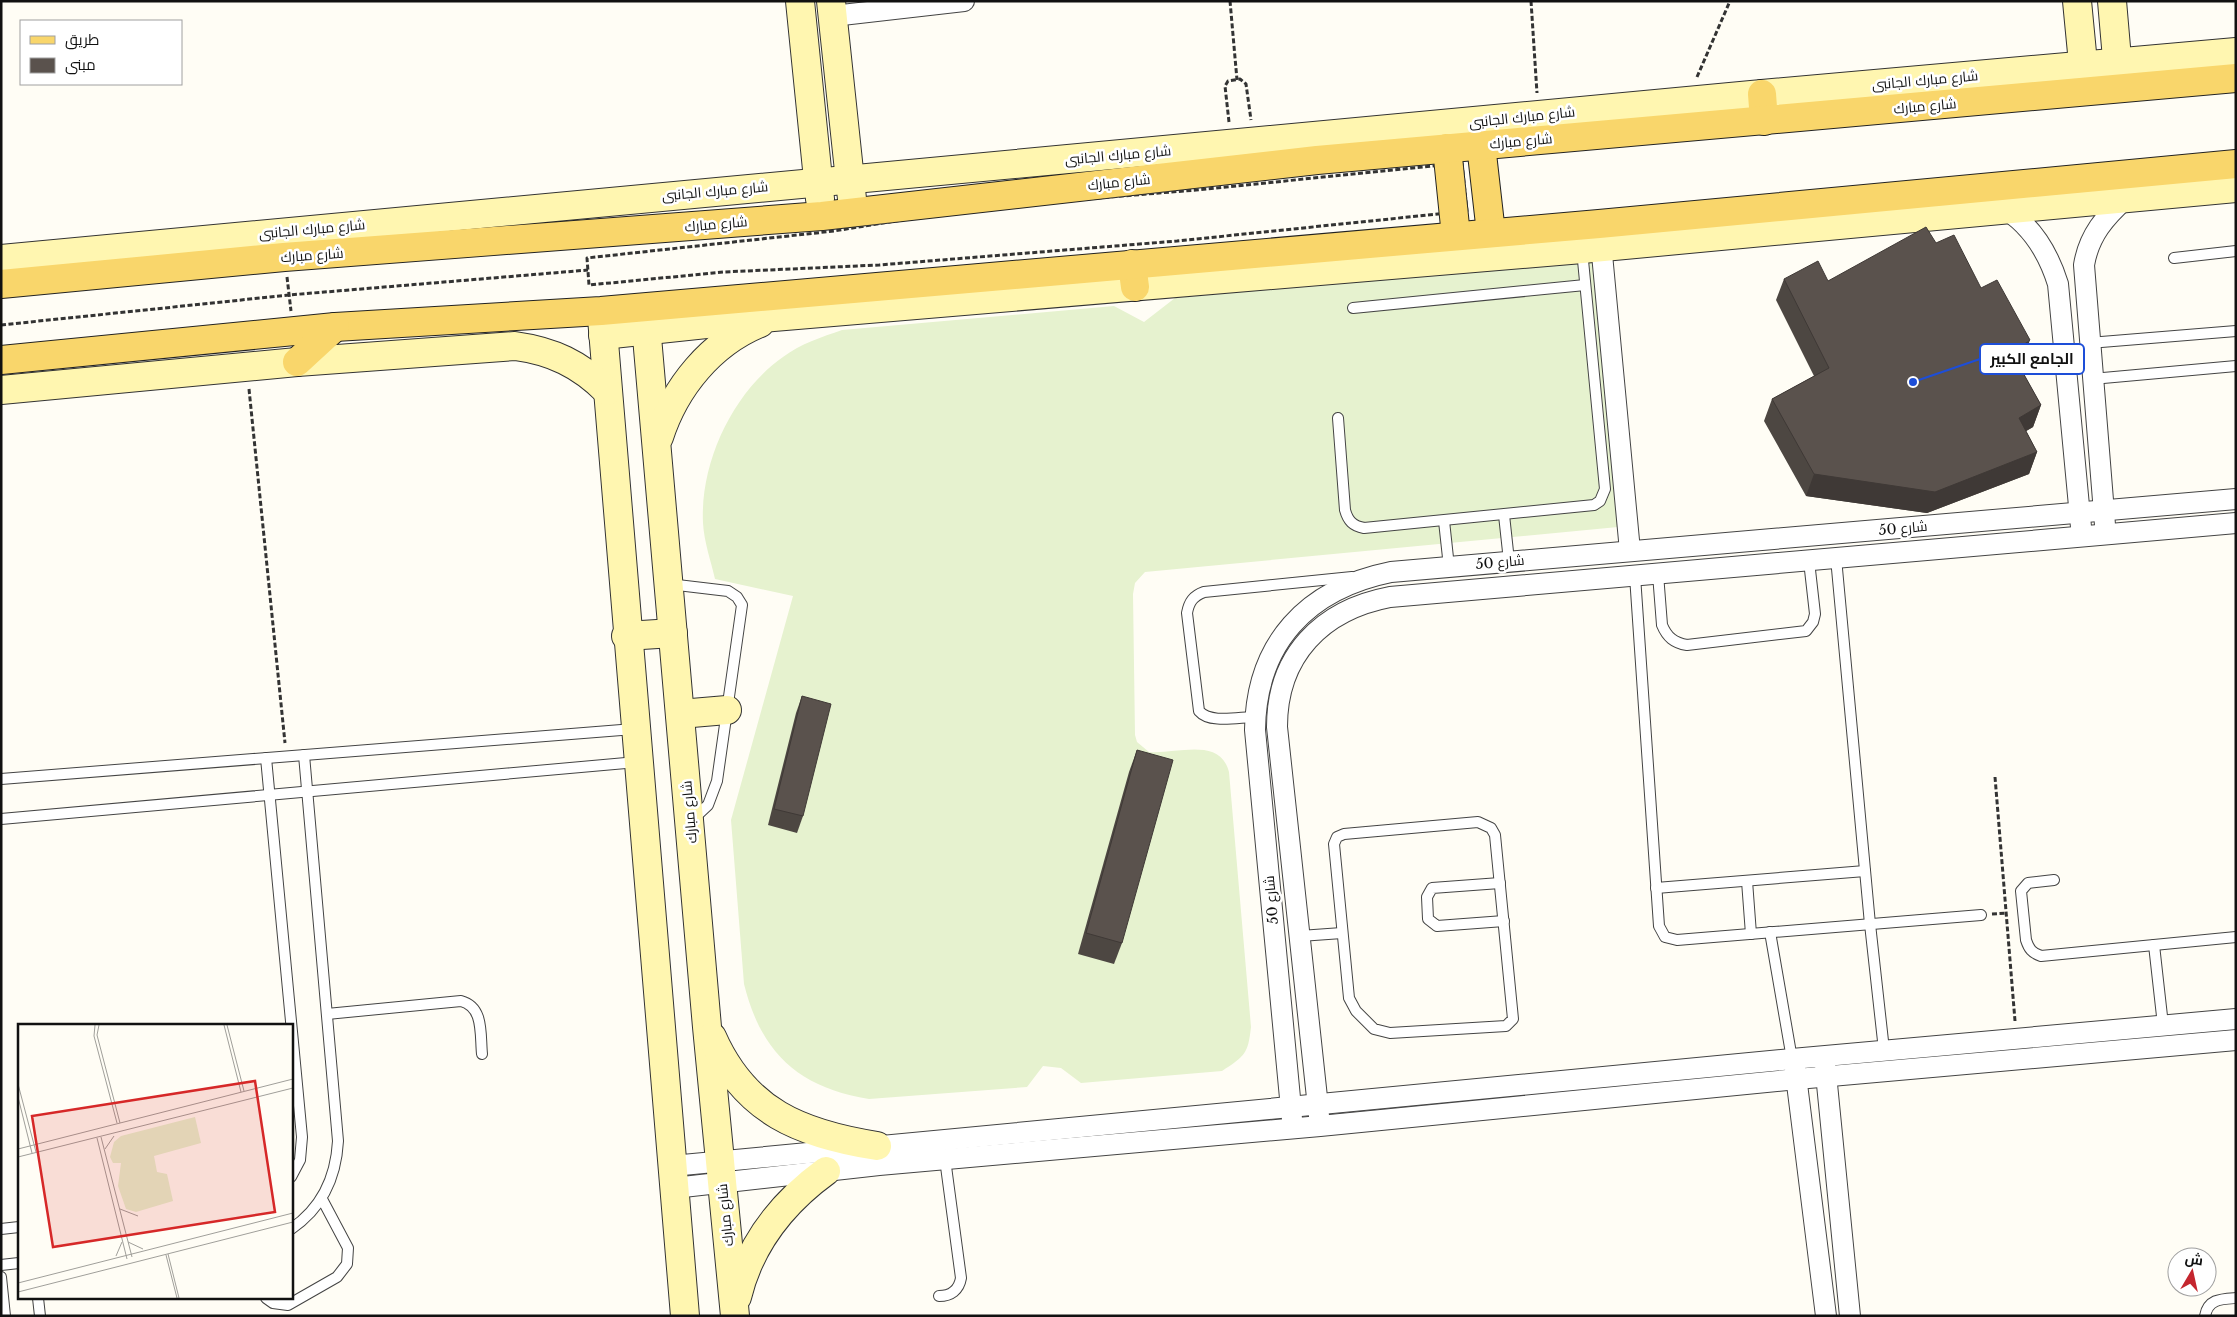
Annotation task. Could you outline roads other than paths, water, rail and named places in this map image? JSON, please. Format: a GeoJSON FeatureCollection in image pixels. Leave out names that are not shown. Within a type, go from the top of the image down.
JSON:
{"type":"FeatureCollection","features":[{"type":"Feature","properties":{"kind":"main road"},"geometry":{"type":"LineString","coordinates":[[2077,1],[2084,79]]}},
{"type":"Feature","properties":{"kind":"main road"},"geometry":{"type":"LineString","coordinates":[[2112,1],[2119,76],[2236,52]]}},
{"type":"Feature","properties":{"kind":"main road"},"geometry":{"type":"LineString","coordinates":[[822,216],[801,12],[832,12],[853,212]]}},
{"type":"Feature","properties":{"kind":"main road","name":"شارع مبارك"},"geometry":{"type":"LineString","coordinates":[[1,284],[284,257],[822,216],[1318,160],[1448,156],[1481,145],[1764,121],[2084,79],[2119,76],[2236,78]]}},
{"type":"Feature","properties":{"kind":"main road","name":"شارع مبارك الجانبى"},"geometry":{"type":"LineString","coordinates":[[1,259],[1762,94],[2084,79]]}},
{"type":"Feature","properties":{"kind":"main road"},"geometry":{"type":"LineString","coordinates":[[1762,94],[1764,121]]}},
{"type":"Feature","properties":{"kind":"main road"},"geometry":{"type":"LineString","coordinates":[[1481,145],[1491,233]]}},
{"type":"Feature","properties":{"kind":"main road"},"geometry":{"type":"LineString","coordinates":[[1448,156],[1455,224]]}},
{"type":"Feature","properties":{"kind":"main road"},"geometry":{"type":"LineString","coordinates":[[1,360],[335,327],[602,323],[1134,276],[2004,209],[2050,193],[2236,164]]}},
{"type":"Feature","properties":{"kind":"main road"},"geometry":{"type":"LineString","coordinates":[[645,319],[773,318],[1134,276],[1455,224],[1491,233],[1594,240],[1961,191],[2127,197],[2236,188]]}},
{"type":"Feature","properties":{"kind":"main road"},"geometry":{"type":"LineString","coordinates":[[657,443],[673,402],[699,366],[733,337],[773,318]]}},
{"type":"Feature","properties":{"kind":"main road","name":"شارع مبارك"},"geometry":{"type":"LineString","coordinates":[[645,319],[707,1026],[735,1312]]}},
{"type":"Feature","properties":{"kind":"main road"},"geometry":{"type":"LineString","coordinates":[[602,323],[626,636],[684,1316]]}},
{"type":"Feature","properties":{"kind":"main road"},"geometry":{"type":"LineString","coordinates":[[297,362],[335,327]]}},
{"type":"Feature","properties":{"kind":"main road"},"geometry":{"type":"LineString","coordinates":[[1,390],[297,362],[515,346],[536,349],[569,361],[592,376],[607,391]]}},
{"type":"Feature","properties":{"kind":"main road"},"geometry":{"type":"LineString","coordinates":[[626,636],[673,633]]}},
{"type":"Feature","properties":{"kind":"main road"},"geometry":{"type":"LineString","coordinates":[[680,714],[727,710]]}},
{"type":"Feature","properties":{"kind":"main road"},"geometry":{"type":"LineString","coordinates":[[707,1026],[717,1049],[730,1070],[764,1105],[784,1119],[806,1130],[878,1155]]}},
{"type":"Feature","properties":{"kind":"main road"},"geometry":{"type":"LineString","coordinates":[[735,1312],[749,1262],[764,1233],[789,1202],[826,1171]]}},
{"type":"Feature","properties":{"kind":"street"},"geometry":{"type":"LineString","coordinates":[[832,12],[964,1]]}},
{"type":"Feature","properties":{"kind":"street"},"geometry":{"type":"LineString","coordinates":[[1961,191],[1991,201],[2004,209],[2028,230],[2038,242],[2053,269],[2058,284],[2082,536]]}},
{"type":"Feature","properties":{"kind":"street"},"geometry":{"type":"LineString","coordinates":[[2106,534],[2083,276],[2086,254],[2100,223],[2127,197]]}},
{"type":"Feature","properties":{"kind":"street"},"geometry":{"type":"LineString","coordinates":[[1594,240],[1630,550]]}},
{"type":"Feature","properties":{"kind":"street","name":"شارع 50"},"geometry":{"type":"LineString","coordinates":[[1293,1128],[1258,770],[1255,717],[1262,676],[1278,643],[1290,626],[1320,599],[1337,588],[1391,572],[1630,550],[2080,514],[2236,499]]}},
{"type":"Feature","properties":{"kind":"street","name":"شارع 50"},"geometry":{"type":"LineString","coordinates":[[1320,1126],[1277,712],[1283,682],[1292,662],[1306,642],[1331,619],[1360,604],[1390,597],[2236,523]]}},
{"type":"Feature","properties":{"kind":"street"},"geometry":{"type":"LineString","coordinates":[[1598,553],[1602,578]]}},
{"type":"Feature","properties":{"kind":"street"},"geometry":{"type":"LineString","coordinates":[[1258,770],[1282,768]]}},
{"type":"Feature","properties":{"kind":"street"},"geometry":{"type":"LineString","coordinates":[[673,1177],[1318,1104],[1792,1058],[2236,1019]]}},
{"type":"Feature","properties":{"kind":"street"},"geometry":{"type":"LineString","coordinates":[[721,1172],[826,1171],[878,1155],[945,1159],[1320,1126],[1797,1079],[2236,1040]]}},
{"type":"Feature","properties":{"kind":"street"},"geometry":{"type":"LineString","coordinates":[[1824,1056],[1850,1316]]}},
{"type":"Feature","properties":{"kind":"street"},"geometry":{"type":"LineString","coordinates":[[1792,1058],[1797,1079],[1826,1316]]}},
{"type":"Feature","properties":{"kind":"lane"},"geometry":{"type":"LineString","coordinates":[[1338,418],[1345,510],[1351,523],[1364,528],[1594,505],[1603,496],[1605,489],[1585,285],[1594,240]]}},
{"type":"Feature","properties":{"kind":"lane"},"geometry":{"type":"LineString","coordinates":[[2174,258],[2236,251]]}},
{"type":"Feature","properties":{"kind":"lane"},"geometry":{"type":"LineString","coordinates":[[1354,308],[1585,285]]}},
{"type":"Feature","properties":{"kind":"lane"},"geometry":{"type":"LineString","coordinates":[[2089,343],[2236,331]]}},
{"type":"Feature","properties":{"kind":"lane"},"geometry":{"type":"LineString","coordinates":[[2092,379],[2236,366]]}},
{"type":"Feature","properties":{"kind":"lane"},"geometry":{"type":"LineString","coordinates":[[1504,515],[1509,561]]}},
{"type":"Feature","properties":{"kind":"lane"},"geometry":{"type":"LineString","coordinates":[[1444,521],[1449,567]]}},
{"type":"Feature","properties":{"kind":"lane"},"geometry":{"type":"LineString","coordinates":[[1836,558],[1870,924],[1884,1050]]}},
{"type":"Feature","properties":{"kind":"lane"},"geometry":{"type":"LineString","coordinates":[[1658,574],[1662,625],[1670,638],[1687,644],[1806,632],[1813,622],[1815,614],[1809,560]]}},
{"type":"Feature","properties":{"kind":"lane"},"geometry":{"type":"LineString","coordinates":[[1255,717],[1212,718],[1204,716],[1199,711],[1187,613],[1193,597],[1204,592],[1373,576]]}},
{"type":"Feature","properties":{"kind":"lane"},"geometry":{"type":"LineString","coordinates":[[1635,576],[1658,926],[1665,937],[1671,940],[1981,915]]}},
{"type":"Feature","properties":{"kind":"lane"},"geometry":{"type":"LineString","coordinates":[[669,584],[728,591],[740,600],[742,605],[718,781],[714,794],[700,815],[690,822]]}},
{"type":"Feature","properties":{"kind":"lane"},"geometry":{"type":"LineString","coordinates":[[1,779],[634,729]]}},
{"type":"Feature","properties":{"kind":"lane"},"geometry":{"type":"LineString","coordinates":[[292,1229],[310,1214],[322,1199],[334,1174],[338,1141],[304,755]]}},
{"type":"Feature","properties":{"kind":"lane"},"geometry":{"type":"LineString","coordinates":[[266,758],[291,1024]]}},
{"type":"Feature","properties":{"kind":"lane"},"geometry":{"type":"LineString","coordinates":[[1,819],[637,762]]}},
{"type":"Feature","properties":{"kind":"lane"},"geometry":{"type":"LineString","coordinates":[[1478,822],[1486,824],[1495,835],[1504,921],[1514,1012],[1510,1023],[1506,1026],[1398,1034],[1374,1029],[1356,1010],[1348,998],[1334,844],[1338,837],[1344,834],[1478,822]]}},
{"type":"Feature","properties":{"kind":"lane"},"geometry":{"type":"LineString","coordinates":[[1656,888],[1865,871]]}},
{"type":"Feature","properties":{"kind":"lane"},"geometry":{"type":"LineString","coordinates":[[2054,880],[2028,883],[2021,891],[2026,940],[2034,953],[2048,956],[2236,937]]}},
{"type":"Feature","properties":{"kind":"lane"},"geometry":{"type":"LineString","coordinates":[[1747,881],[1751,934]]}},
{"type":"Feature","properties":{"kind":"lane"},"geometry":{"type":"LineString","coordinates":[[1500,883],[1432,888],[1427,897],[1428,919],[1437,926],[1504,921]]}},
{"type":"Feature","properties":{"kind":"lane"},"geometry":{"type":"LineString","coordinates":[[1770,932],[1792,1058]]}},
{"type":"Feature","properties":{"kind":"lane"},"geometry":{"type":"LineString","coordinates":[[1300,936],[1342,934]]}},
{"type":"Feature","properties":{"kind":"lane"},"geometry":{"type":"LineString","coordinates":[[2154,945],[2163,1025]]}},
{"type":"Feature","properties":{"kind":"lane"},"geometry":{"type":"LineString","coordinates":[[326,1014],[461,1001],[472,1006],[478,1016],[482,1054]]}},
{"type":"Feature","properties":{"kind":"lane"},"geometry":{"type":"LineString","coordinates":[[292,1033],[302,1137],[300,1160],[292,1175]]}},
{"type":"Feature","properties":{"kind":"lane"},"geometry":{"type":"LineString","coordinates":[[939,1296],[952,1293],[958,1289],[961,1278],[945,1159]]}},
{"type":"Feature","properties":{"kind":"lane"},"geometry":{"type":"LineString","coordinates":[[269,1300],[273,1303],[288,1305],[337,1277],[347,1264],[348,1248],[322,1199]]}},
{"type":"Feature","properties":{"kind":"lane"},"geometry":{"type":"LineString","coordinates":[[1,1229],[18,1227]]}},
{"type":"Feature","properties":{"kind":"lane"},"geometry":{"type":"LineString","coordinates":[[1,1265],[18,1263]]}},
{"type":"Feature","properties":{"kind":"lane"},"geometry":{"type":"LineString","coordinates":[[1,1277],[5,1316]]}},
{"type":"Feature","properties":{"kind":"lane"},"geometry":{"type":"LineString","coordinates":[[2205,1316],[2207,1308],[2217,1299],[2236,1298]]}},
{"type":"Feature","properties":{"kind":"lane"},"geometry":{"type":"LineString","coordinates":[[38,1300],[40,1316]]}},
{"type":"Feature","properties":{"kind":"place","name":"الجامع الكبير"},"geometry":{"type":"Point","coordinates":[1913,382]}}]}
